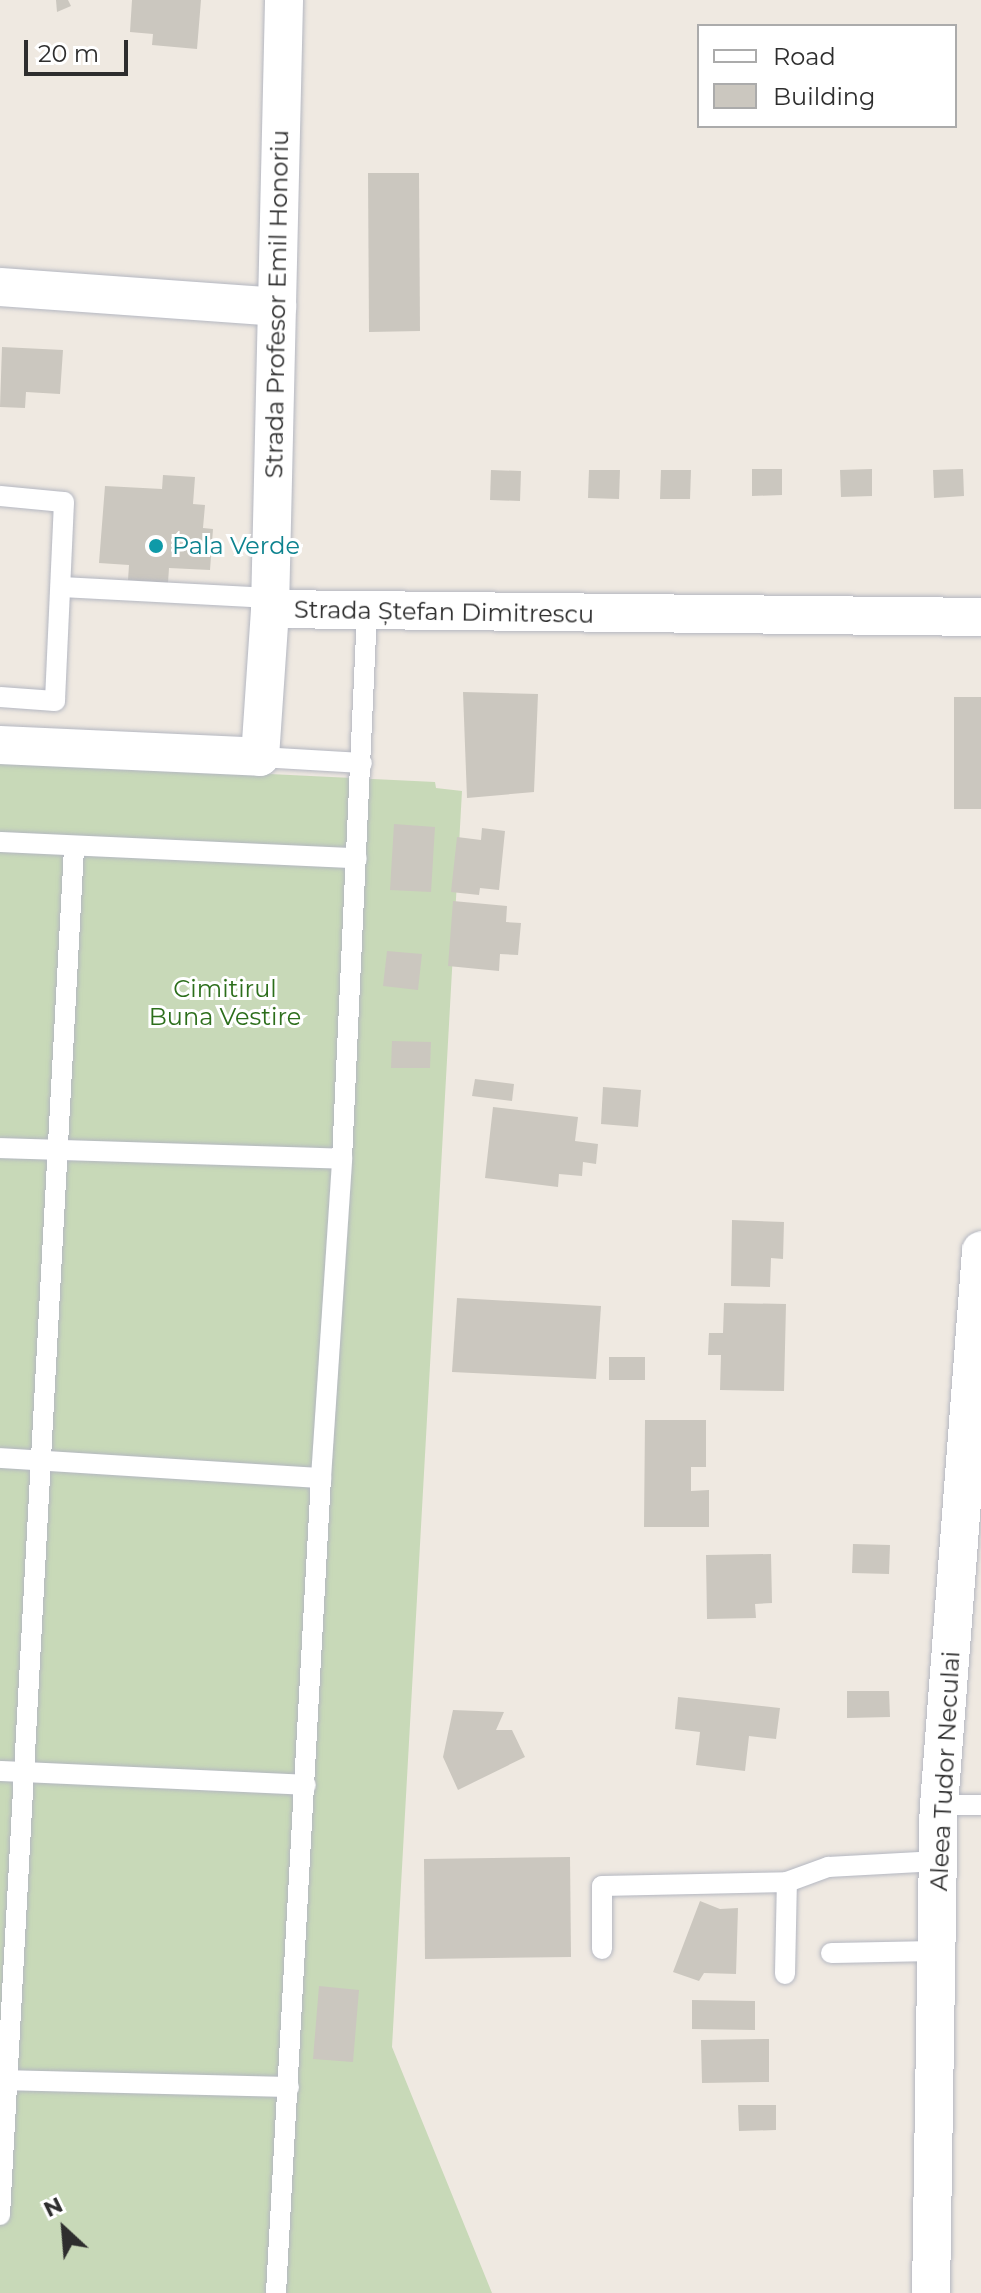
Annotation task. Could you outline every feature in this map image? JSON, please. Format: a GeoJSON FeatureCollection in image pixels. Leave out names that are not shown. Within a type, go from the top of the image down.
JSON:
{"type":"FeatureCollection","features":[{"type":"Feature","properties":{"kind":"street","name":"Strada Profesor Emil Honoriu"},"geometry":{"type":"LineString","coordinates":[[270,603],[284,0]]}},
{"type":"Feature","properties":{"kind":"street"},"geometry":{"type":"LineString","coordinates":[[0,287],[277,307]]}},
{"type":"Feature","properties":{"kind":"street","name":"Strada Ștefan Dimitrescu"},"geometry":{"type":"LineString","coordinates":[[260,757],[270,603],[367,612],[981,617]]}},
{"type":"Feature","properties":{"kind":"street"},"geometry":{"type":"LineString","coordinates":[[0,745],[260,757]]}},
{"type":"Feature","properties":{"kind":"street","name":"Aleea Tudor Neculai"},"geometry":{"type":"LineString","coordinates":[[931,2293],[939,1805],[981,1251]]}},
{"type":"Feature","properties":{"kind":"lane"},"geometry":{"type":"LineString","coordinates":[[0,496],[64,502],[55,701],[0,697]]}},
{"type":"Feature","properties":{"kind":"lane"},"geometry":{"type":"LineString","coordinates":[[62,587],[270,603]]}},
{"type":"Feature","properties":{"kind":"lane"},"geometry":{"type":"LineString","coordinates":[[276,2293],[321,1478],[342,1159],[367,612]]}},
{"type":"Feature","properties":{"kind":"lane"},"geometry":{"type":"LineString","coordinates":[[260,757],[362,763]]}},
{"type":"Feature","properties":{"kind":"lane"},"geometry":{"type":"LineString","coordinates":[[0,842],[357,858]]}},
{"type":"Feature","properties":{"kind":"lane"},"geometry":{"type":"LineString","coordinates":[[0,2215],[2,2080],[26,1772],[55,1150],[74,847]]}},
{"type":"Feature","properties":{"kind":"lane"},"geometry":{"type":"LineString","coordinates":[[0,1148],[342,1159]]}},
{"type":"Feature","properties":{"kind":"lane"},"geometry":{"type":"LineString","coordinates":[[0,1458],[321,1478]]}},
{"type":"Feature","properties":{"kind":"lane"},"geometry":{"type":"LineString","coordinates":[[0,1771],[306,1785]]}},
{"type":"Feature","properties":{"kind":"lane"},"geometry":{"type":"LineString","coordinates":[[939,1805],[981,1805]]}},
{"type":"Feature","properties":{"kind":"lane"},"geometry":{"type":"LineString","coordinates":[[602,1949],[602,1886],[787,1882],[828,1867],[938,1861]]}},
{"type":"Feature","properties":{"kind":"lane"},"geometry":{"type":"LineString","coordinates":[[785,1974],[787,1882]]}},
{"type":"Feature","properties":{"kind":"lane"},"geometry":{"type":"LineString","coordinates":[[831,1953],[937,1951]]}},
{"type":"Feature","properties":{"kind":"lane"},"geometry":{"type":"LineString","coordinates":[[2,2080],[289,2087]]}},
{"type":"Feature","properties":{"kind":"green space","name":"Cimitirul Buna Vestire"},"geometry":{"type":"Polygon","coordinates":[[[0,761],[435,782],[436,788],[462,791],[392,2047],[492,2293],[0,2293],[0,761]]]}},
{"type":"Feature","properties":{"kind":"building"},"geometry":{"type":"Polygon","coordinates":[[[56,0],[68,0],[71,6],[57,12],[56,0]]]}},
{"type":"Feature","properties":{"kind":"building"},"geometry":{"type":"Polygon","coordinates":[[[132,0],[201,0],[197,49],[152,45],[153,34],[130,32],[132,0]]]}},
{"type":"Feature","properties":{"kind":"building"},"geometry":{"type":"Polygon","coordinates":[[[368,173],[419,173],[420,331],[369,332],[368,173]]]}},
{"type":"Feature","properties":{"kind":"building"},"geometry":{"type":"Polygon","coordinates":[[[2,347],[63,350],[60,394],[26,392],[25,408],[0,407],[2,347]]]}},
{"type":"Feature","properties":{"kind":"building"},"geometry":{"type":"Polygon","coordinates":[[[752,469],[782,469],[782,495],[752,496],[752,469]]]}},
{"type":"Feature","properties":{"kind":"building"},"geometry":{"type":"Polygon","coordinates":[[[872,469],[872,496],[841,497],[840,470],[872,469]]]}},
{"type":"Feature","properties":{"kind":"building"},"geometry":{"type":"Polygon","coordinates":[[[963,469],[964,496],[934,498],[933,470],[963,469]]]}},
{"type":"Feature","properties":{"kind":"building"},"geometry":{"type":"Polygon","coordinates":[[[491,470],[521,471],[520,501],[490,500],[491,470]]]}},
{"type":"Feature","properties":{"kind":"building"},"geometry":{"type":"Polygon","coordinates":[[[589,470],[620,470],[619,499],[588,498],[589,470]]]}},
{"type":"Feature","properties":{"kind":"building"},"geometry":{"type":"Polygon","coordinates":[[[661,470],[691,470],[690,499],[660,499],[661,470]]]}},
{"type":"Feature","properties":{"kind":"building","name":"Pala Verde"},"geometry":{"type":"Polygon","coordinates":[[[163,475],[195,477],[193,504],[205,505],[203,528],[213,529],[210,570],[169,568],[168,583],[128,580],[129,565],[99,563],[105,486],[162,489],[163,475]]]}},
{"type":"Feature","properties":{"kind":"building"},"geometry":{"type":"Polygon","coordinates":[[[463,692],[538,694],[534,792],[467,798],[463,692]]]}},
{"type":"Feature","properties":{"kind":"building"},"geometry":{"type":"Polygon","coordinates":[[[954,697],[981,697],[981,809],[954,809],[954,697]]]}},
{"type":"Feature","properties":{"kind":"building"},"geometry":{"type":"Polygon","coordinates":[[[394,824],[435,827],[431,892],[390,890],[394,824]]]}},
{"type":"Feature","properties":{"kind":"building"},"geometry":{"type":"Polygon","coordinates":[[[482,828],[505,831],[499,890],[480,888],[479,895],[451,892],[457,837],[481,840],[482,828]]]}},
{"type":"Feature","properties":{"kind":"building"},"geometry":{"type":"Polygon","coordinates":[[[453,901],[507,906],[506,922],[521,923],[518,955],[500,954],[499,971],[448,966],[453,901]]]}},
{"type":"Feature","properties":{"kind":"building"},"geometry":{"type":"Polygon","coordinates":[[[387,951],[422,954],[418,990],[383,986],[387,951]]]}},
{"type":"Feature","properties":{"kind":"building"},"geometry":{"type":"Polygon","coordinates":[[[392,1041],[431,1042],[430,1068],[391,1068],[392,1041]]]}},
{"type":"Feature","properties":{"kind":"building"},"geometry":{"type":"Polygon","coordinates":[[[475,1079],[514,1084],[512,1101],[472,1096],[475,1079]]]}},
{"type":"Feature","properties":{"kind":"building"},"geometry":{"type":"Polygon","coordinates":[[[603,1087],[641,1090],[638,1127],[601,1124],[603,1087]]]}},
{"type":"Feature","properties":{"kind":"building"},"geometry":{"type":"Polygon","coordinates":[[[493,1107],[578,1117],[575,1141],[598,1144],[596,1164],[583,1162],[582,1176],[559,1174],[558,1187],[485,1178],[493,1107]]]}},
{"type":"Feature","properties":{"kind":"building"},"geometry":{"type":"Polygon","coordinates":[[[732,1220],[784,1222],[783,1259],[771,1258],[770,1287],[731,1286],[732,1220]]]}},
{"type":"Feature","properties":{"kind":"building"},"geometry":{"type":"Polygon","coordinates":[[[457,1298],[601,1306],[596,1379],[452,1372],[457,1298]]]}},
{"type":"Feature","properties":{"kind":"building"},"geometry":{"type":"Polygon","coordinates":[[[724,1303],[786,1304],[784,1391],[720,1390],[721,1355],[708,1355],[709,1333],[723,1333],[724,1303]]]}},
{"type":"Feature","properties":{"kind":"building"},"geometry":{"type":"Polygon","coordinates":[[[609,1357],[645,1357],[645,1380],[609,1380],[609,1357]]]}},
{"type":"Feature","properties":{"kind":"building"},"geometry":{"type":"Polygon","coordinates":[[[645,1420],[706,1420],[706,1467],[691,1467],[691,1491],[709,1490],[709,1527],[644,1527],[645,1420]]]}},
{"type":"Feature","properties":{"kind":"building"},"geometry":{"type":"Polygon","coordinates":[[[853,1544],[890,1545],[889,1574],[852,1573],[853,1544]]]}},
{"type":"Feature","properties":{"kind":"building"},"geometry":{"type":"Polygon","coordinates":[[[771,1554],[772,1603],[755,1604],[756,1618],[707,1619],[706,1555],[771,1554]]]}},
{"type":"Feature","properties":{"kind":"building"},"geometry":{"type":"Polygon","coordinates":[[[847,1691],[889,1691],[890,1717],[847,1718],[847,1691]]]}},
{"type":"Feature","properties":{"kind":"building"},"geometry":{"type":"Polygon","coordinates":[[[678,1697],[780,1708],[776,1739],[749,1736],[745,1771],[696,1765],[700,1732],[675,1729],[678,1697]]]}},
{"type":"Feature","properties":{"kind":"building"},"geometry":{"type":"Polygon","coordinates":[[[453,1710],[504,1712],[496,1730],[512,1730],[525,1757],[458,1790],[443,1757],[453,1710]]]}},
{"type":"Feature","properties":{"kind":"building"},"geometry":{"type":"Polygon","coordinates":[[[570,1857],[571,1957],[425,1959],[424,1859],[570,1857]]]}},
{"type":"Feature","properties":{"kind":"building"},"geometry":{"type":"Polygon","coordinates":[[[700,1901],[720,1909],[738,1908],[736,1974],[704,1973],[699,1981],[673,1972],[700,1901]]]}},
{"type":"Feature","properties":{"kind":"building"},"geometry":{"type":"Polygon","coordinates":[[[319,1986],[359,1990],[353,2062],[313,2059],[319,1986]]]}},
{"type":"Feature","properties":{"kind":"building"},"geometry":{"type":"Polygon","coordinates":[[[692,2000],[755,2001],[755,2030],[692,2029],[692,2000]]]}},
{"type":"Feature","properties":{"kind":"building"},"geometry":{"type":"Polygon","coordinates":[[[769,2039],[769,2082],[702,2083],[701,2040],[769,2039]]]}},
{"type":"Feature","properties":{"kind":"building"},"geometry":{"type":"Polygon","coordinates":[[[738,2105],[776,2105],[776,2130],[739,2131],[738,2105]]]}},
{"type":"Feature","properties":{"kind":"place","name":"Pala Verde"},"geometry":{"type":"Point","coordinates":[156,546]}}]}
